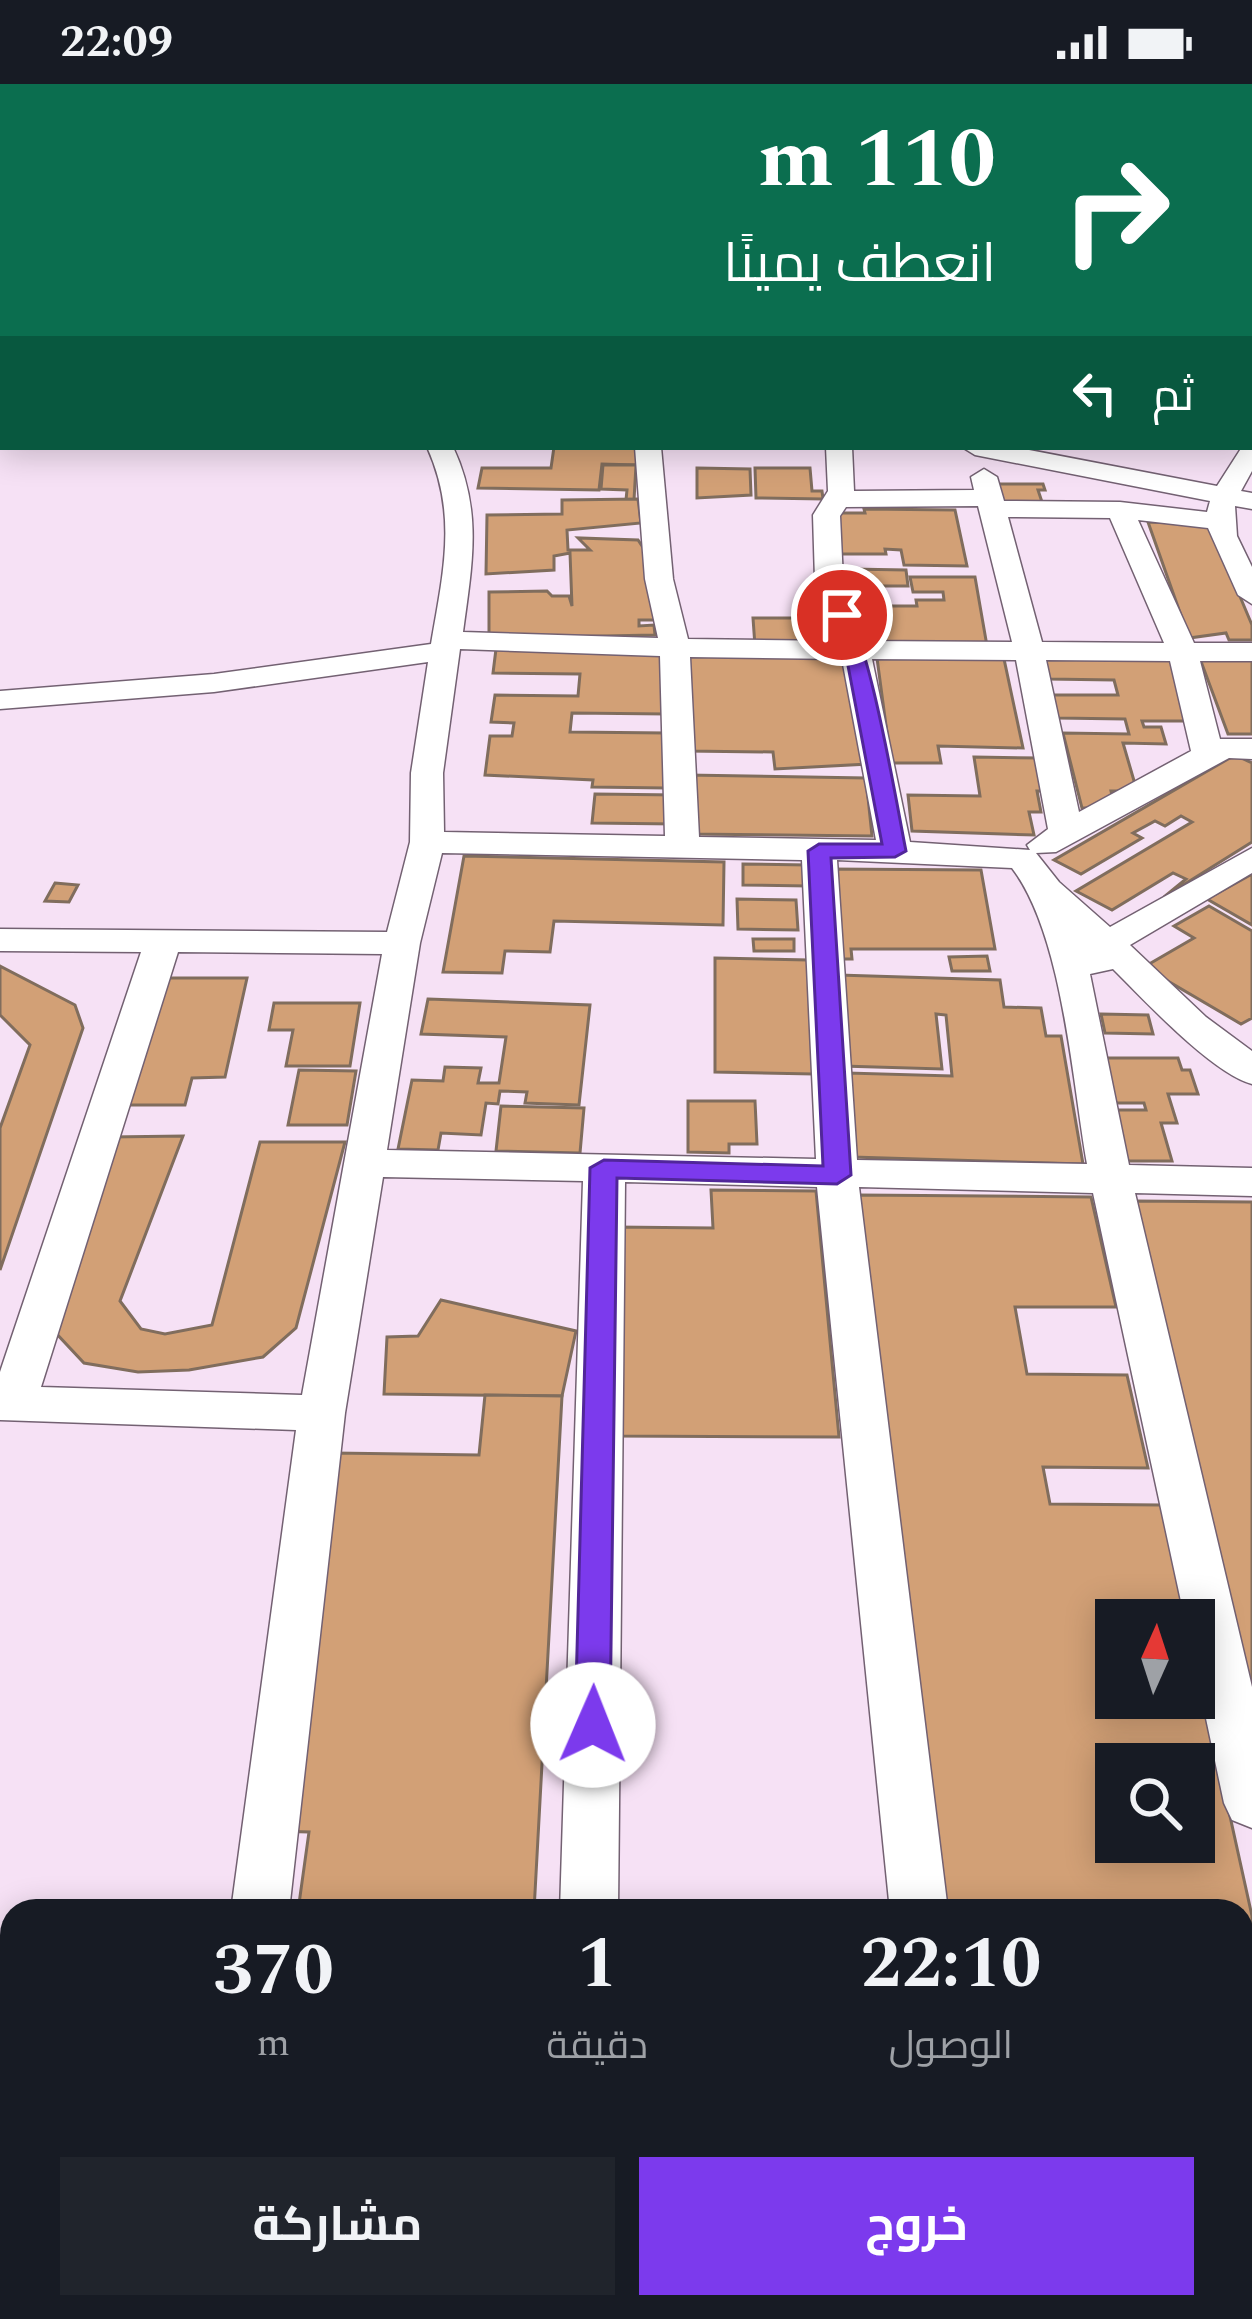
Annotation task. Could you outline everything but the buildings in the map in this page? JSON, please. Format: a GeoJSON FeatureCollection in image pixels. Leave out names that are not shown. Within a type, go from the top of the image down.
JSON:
{"type":"FeatureCollection","features":[{"type":"Feature","properties":{"kind":"street"},"geometry":{"type":"LineString","coordinates":[[648,450],[659,579],[674,645],[682,847]]}},
{"type":"Feature","properties":{"kind":"street"},"geometry":{"type":"LineString","coordinates":[[839,450],[842,499]]}},
{"type":"Feature","properties":{"kind":"street"},"geometry":{"type":"LineString","coordinates":[[987,450],[1218,508]]}},
{"type":"Feature","properties":{"kind":"street"},"geometry":{"type":"LineString","coordinates":[[1218,508],[1252,451]]}},
{"type":"Feature","properties":{"kind":"street"},"geometry":{"type":"LineString","coordinates":[[261,1899],[322,1413],[402,943],[428,842],[427,773],[461,510],[456,455]]}},
{"type":"Feature","properties":{"kind":"street"},"geometry":{"type":"LineString","coordinates":[[990,495],[1029,648],[1066,833]]}},
{"type":"Feature","properties":{"kind":"street"},"geometry":{"type":"LineString","coordinates":[[895,851],[855,650],[829,580],[826,515],[842,499],[990,495],[1120,510],[1218,508],[1252,501]]}},
{"type":"Feature","properties":{"kind":"street"},"geometry":{"type":"LineString","coordinates":[[1218,508],[1252,595]]}},
{"type":"Feature","properties":{"kind":"street"},"geometry":{"type":"LineString","coordinates":[[1120,510],[1183,651],[1208,755]]}},
{"type":"Feature","properties":{"kind":"street"},"geometry":{"type":"LineString","coordinates":[[0,700],[193,685],[446,646],[1252,652]]}},
{"type":"Feature","properties":{"kind":"street"},"geometry":{"type":"LineString","coordinates":[[1032,871],[1066,833],[1208,755],[1224,748],[1252,749]]}},
{"type":"Feature","properties":{"kind":"street"},"geometry":{"type":"LineString","coordinates":[[428,842],[895,851],[1032,871],[1197,1029],[1246,1060]]}},
{"type":"Feature","properties":{"kind":"street"},"geometry":{"type":"LineString","coordinates":[[819,851],[837,1175],[918,1899]]}},
{"type":"Feature","properties":{"kind":"street"},"geometry":{"type":"LineString","coordinates":[[1076,1004],[1110,942],[1252,858]]}},
{"type":"Feature","properties":{"kind":"street"},"geometry":{"type":"LineString","coordinates":[[1032,871],[1065,938],[1112,1181],[1252,1803]]}},
{"type":"Feature","properties":{"kind":"street"},"geometry":{"type":"LineString","coordinates":[[0,940],[402,943]]}},
{"type":"Feature","properties":{"kind":"street"},"geometry":{"type":"LineString","coordinates":[[163,942],[7,1402],[322,1413]]}},
{"type":"Feature","properties":{"kind":"street"},"geometry":{"type":"LineString","coordinates":[[364,1163],[1252,1182]]}},
{"type":"Feature","properties":{"kind":"street"},"geometry":{"type":"LineString","coordinates":[[589,1899],[604,1168]]}},
{"type":"Feature","properties":{"kind":"route"},"geometry":{"type":"LineString","coordinates":[[593,1725],[604,1168],[837,1175],[819,851],[895,851],[855,650],[842,615]]}}]}
